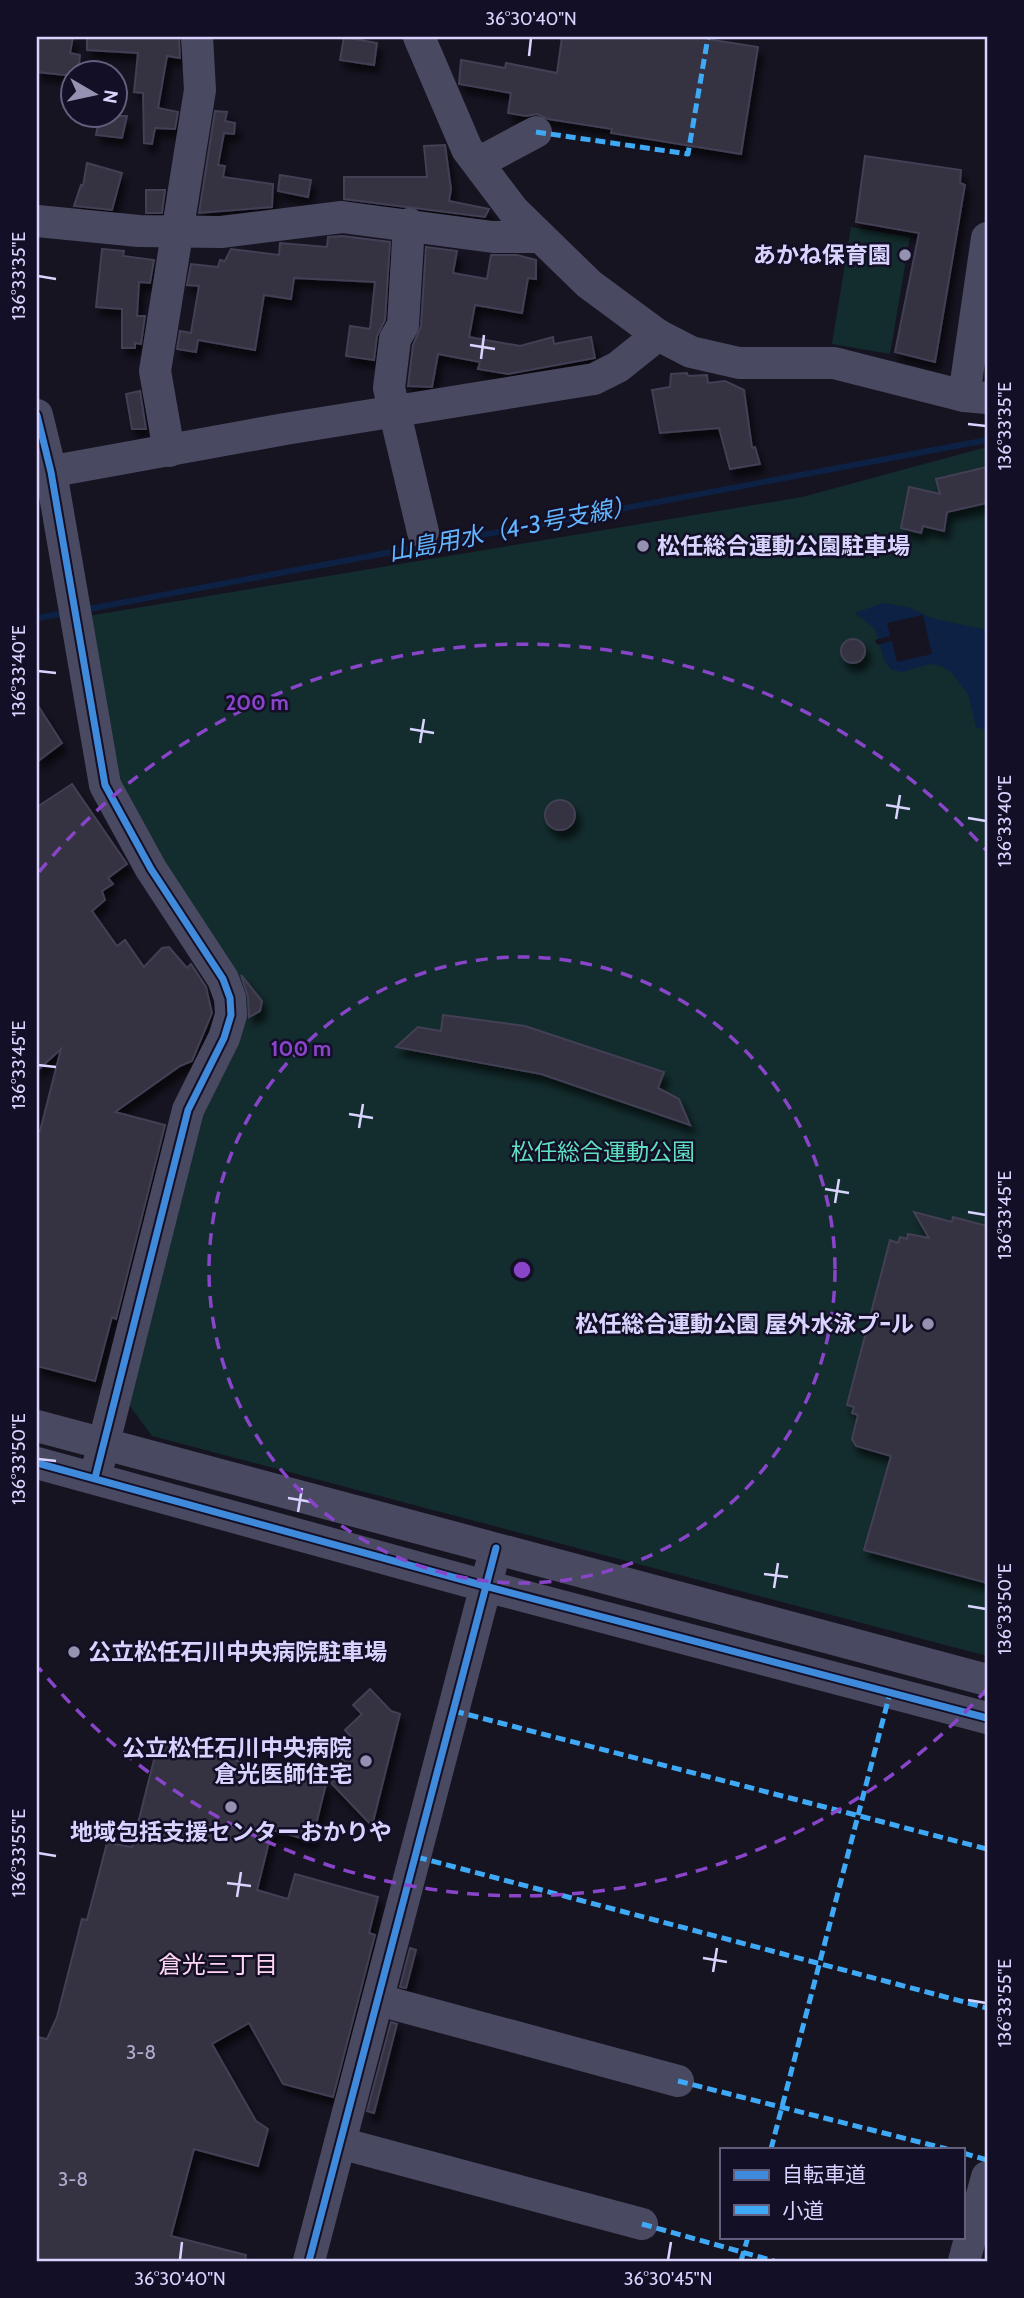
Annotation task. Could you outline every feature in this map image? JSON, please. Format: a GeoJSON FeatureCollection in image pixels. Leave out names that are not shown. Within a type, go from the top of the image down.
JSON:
{"type":"FeatureCollection","features":[{"type":"Feature","properties":{"kind":"street"},"geometry":{"type":"LineString","coordinates":[[169,451],[155,371],[175,231],[200,90],[197,37]]}},
{"type":"Feature","properties":{"kind":"street"},"geometry":{"type":"LineString","coordinates":[[419,37],[467,149],[513,210],[589,284],[658,335],[691,352],[739,363],[834,363],[975,397],[987,238]]}},
{"type":"Feature","properties":{"kind":"street"},"geometry":{"type":"LineString","coordinates":[[478,163],[537,132]]}},
{"type":"Feature","properties":{"kind":"street"},"geometry":{"type":"LineString","coordinates":[[37,221],[221,232],[342,217],[493,237],[538,237]]}},
{"type":"Feature","properties":{"kind":"street"},"geometry":{"type":"LineString","coordinates":[[409,224],[402,325],[395,339],[389,388],[423,533]]}},
{"type":"Feature","properties":{"kind":"street"},"geometry":{"type":"LineString","coordinates":[[44,473],[285,429],[594,379],[618,367],[658,335]]}},
{"type":"Feature","properties":{"kind":"street"},"geometry":{"type":"LineString","coordinates":[[37,415],[44,473],[76,611],[105,785],[151,869],[223,979],[230,998],[231,1016],[224,1038],[188,1110],[94,1478]]}},
{"type":"Feature","properties":{"kind":"street"},"geometry":{"type":"LineString","coordinates":[[39,1444],[104,1443],[987,1681]]}},
{"type":"Feature","properties":{"kind":"street"},"geometry":{"type":"LineString","coordinates":[[39,1444],[94,1478],[181,1504],[987,1718]]}},
{"type":"Feature","properties":{"kind":"street"},"geometry":{"type":"LineString","coordinates":[[181,1504],[190,1467]]}},
{"type":"Feature","properties":{"kind":"street"},"geometry":{"type":"LineString","coordinates":[[309,2261],[496,1548]]}},
{"type":"Feature","properties":{"kind":"street"},"geometry":{"type":"LineString","coordinates":[[379,2000],[678,2081]]}},
{"type":"Feature","properties":{"kind":"street"},"geometry":{"type":"LineString","coordinates":[[340,2143],[642,2224]]}},
{"type":"Feature","properties":{"kind":"street"},"geometry":{"type":"LineString","coordinates":[[964,2261],[987,2177]]}},
{"type":"Feature","properties":{"kind":"green space"},"geometry":{"type":"Polygon","coordinates":[[[851,227],[910,237],[890,354],[832,344],[851,227]]]}},
{"type":"Feature","properties":{"kind":"green space","name":"松任総合運動公園"},"geometry":{"type":"Polygon","coordinates":[[[987,447],[987,1656],[152,1436],[127,1402],[200,1120],[243,1014],[124,805],[88,616],[802,497],[987,447]]]}},
{"type":"Feature","properties":{"kind":"water"},"geometry":{"type":"Polygon","coordinates":[[[883,603],[911,608],[931,618],[987,630],[987,730],[976,727],[968,694],[951,672],[930,664],[903,672],[892,670],[885,662],[875,629],[855,613],[883,603]]]}},
{"type":"Feature","properties":{"kind":"pier"},"geometry":{"type":"Polygon","coordinates":[[[923,615],[932,654],[897,662],[892,641],[877,645],[875,640],[890,636],[887,623],[923,615]]]}},
{"type":"Feature","properties":{"kind":"building"},"geometry":{"type":"Polygon","coordinates":[[[37,37],[73,37],[70,53],[80,55],[79,60],[60,60],[60,74],[37,72],[37,37]]]}},
{"type":"Feature","properties":{"kind":"building"},"geometry":{"type":"Polygon","coordinates":[[[87,37],[179,37],[180,58],[167,56],[158,108],[178,112],[175,129],[155,128],[152,144],[144,143],[143,93],[134,92],[138,53],[87,50],[87,37]]]}},
{"type":"Feature","properties":{"kind":"building"},"geometry":{"type":"Polygon","coordinates":[[[344,37],[377,43],[374,65],[340,60],[344,37]]]}},
{"type":"Feature","properties":{"kind":"building"},"geometry":{"type":"Polygon","coordinates":[[[562,37],[694,37],[758,47],[741,154],[611,133],[612,129],[548,119],[537,114],[526,116],[508,113],[511,93],[459,84],[461,60],[505,68],[506,63],[557,73],[562,37]]]}},
{"type":"Feature","properties":{"kind":"building"},"geometry":{"type":"Polygon","coordinates":[[[215,111],[227,112],[225,121],[235,123],[234,134],[224,133],[218,165],[225,166],[223,177],[273,184],[272,207],[199,213],[215,111]]]}},
{"type":"Feature","properties":{"kind":"building"},"geometry":{"type":"Polygon","coordinates":[[[97,130],[124,130],[122,138],[96,135],[97,130]]]}},
{"type":"Feature","properties":{"kind":"building"},"geometry":{"type":"Polygon","coordinates":[[[445,145],[451,189],[449,201],[489,209],[485,217],[344,199],[344,177],[427,177],[424,146],[445,145]]]}},
{"type":"Feature","properties":{"kind":"building"},"geometry":{"type":"Polygon","coordinates":[[[865,156],[961,170],[960,183],[965,185],[935,362],[895,352],[919,233],[856,222],[865,156]]]}},
{"type":"Feature","properties":{"kind":"building"},"geometry":{"type":"Polygon","coordinates":[[[87,163],[122,173],[112,210],[74,206],[81,185],[83,186],[87,163]]]}},
{"type":"Feature","properties":{"kind":"building"},"geometry":{"type":"Polygon","coordinates":[[[280,175],[311,180],[308,197],[278,191],[280,175]]]}},
{"type":"Feature","properties":{"kind":"building"},"geometry":{"type":"Polygon","coordinates":[[[146,190],[165,190],[162,213],[146,213],[146,190]]]}},
{"type":"Feature","properties":{"kind":"building"},"geometry":{"type":"Polygon","coordinates":[[[342,236],[390,242],[385,320],[377,336],[374,360],[346,356],[350,326],[370,329],[375,282],[294,278],[291,299],[264,295],[255,350],[198,340],[196,352],[177,349],[180,331],[191,333],[199,286],[187,285],[191,264],[218,267],[220,260],[225,261],[231,249],[279,255],[280,243],[327,247],[328,237],[342,236]]]}},
{"type":"Feature","properties":{"kind":"building"},"geometry":{"type":"Polygon","coordinates":[[[426,247],[457,251],[453,273],[487,279],[491,255],[517,255],[536,260],[536,279],[528,278],[522,313],[475,305],[469,337],[520,346],[553,337],[554,344],[591,337],[595,358],[508,374],[478,369],[480,362],[438,354],[432,387],[408,386],[413,345],[421,326],[426,247]]]}},
{"type":"Feature","properties":{"kind":"building"},"geometry":{"type":"Polygon","coordinates":[[[102,249],[124,251],[123,256],[154,260],[150,283],[139,282],[137,316],[145,316],[141,344],[135,343],[135,348],[122,348],[122,309],[96,307],[102,249]]]}},
{"type":"Feature","properties":{"kind":"building"},"geometry":{"type":"Polygon","coordinates":[[[687,373],[688,376],[707,375],[708,383],[725,381],[744,390],[752,448],[755,447],[760,464],[730,469],[719,428],[660,433],[652,390],[670,387],[671,374],[687,373]]]}},
{"type":"Feature","properties":{"kind":"building"},"geometry":{"type":"Polygon","coordinates":[[[140,391],[146,429],[132,429],[126,394],[140,391]]]}},
{"type":"Feature","properties":{"kind":"building"},"geometry":{"type":"Polygon","coordinates":[[[987,467],[987,503],[947,512],[944,531],[923,526],[921,533],[901,528],[909,487],[940,494],[936,479],[987,467]]]}},
{"type":"Feature","properties":{"kind":"building"},"geometry":{"type":"Polygon","coordinates":[[[853,639],[862,642],[865,651],[862,660],[853,663],[844,660],[841,651],[844,642],[853,639]]]}},
{"type":"Feature","properties":{"kind":"building"},"geometry":{"type":"Polygon","coordinates":[[[37,704],[62,743],[37,762],[37,704]]]}},
{"type":"Feature","properties":{"kind":"building"},"geometry":{"type":"Polygon","coordinates":[[[72,784],[127,864],[108,878],[113,884],[102,891],[105,900],[92,911],[117,946],[125,940],[144,967],[162,948],[169,947],[187,968],[191,964],[206,987],[212,1013],[192,1061],[180,1066],[115,1112],[165,1125],[116,1319],[112,1317],[95,1381],[37,1366],[37,1130],[40,1131],[61,1049],[37,1071],[37,807],[72,784]]]}},
{"type":"Feature","properties":{"kind":"building"},"geometry":{"type":"Polygon","coordinates":[[[560,800],[570,805],[575,815],[570,825],[560,830],[550,825],[545,815],[550,805],[560,800]]]}},
{"type":"Feature","properties":{"kind":"building"},"geometry":{"type":"Polygon","coordinates":[[[241,975],[262,1001],[260,1011],[249,1017],[248,997],[241,975]]]}},
{"type":"Feature","properties":{"kind":"building"},"geometry":{"type":"Polygon","coordinates":[[[443,1015],[525,1026],[664,1072],[658,1088],[679,1099],[690,1125],[541,1074],[396,1047],[418,1027],[441,1031],[443,1015]]]}},
{"type":"Feature","properties":{"kind":"building","name":"松任総合運動公園 屋外水泳プｰル"},"geometry":{"type":"Polygon","coordinates":[[[914,1212],[952,1222],[953,1217],[987,1226],[987,1583],[864,1550],[891,1456],[856,1446],[852,1439],[858,1415],[852,1413],[854,1407],[847,1405],[890,1240],[898,1243],[900,1237],[907,1239],[908,1234],[929,1238],[914,1212]]]}},
{"type":"Feature","properties":{"kind":"building","name":"公立松任石川中央病院 倉光医師住宅"},"geometry":{"type":"Polygon","coordinates":[[[370,1689],[391,1711],[400,1714],[372,1826],[331,1783],[348,1766],[338,1755],[354,1740],[345,1730],[362,1714],[353,1705],[370,1689]]]}},
{"type":"Feature","properties":{"kind":"building"},"geometry":{"type":"Polygon","coordinates":[[[159,1740],[326,1784],[312,1841],[272,1830],[257,1890],[288,1899],[295,1874],[378,1897],[369,1933],[375,1935],[333,2097],[283,2084],[249,2023],[212,2044],[256,2121],[268,2129],[258,2166],[194,2149],[171,2236],[246,2255],[245,2261],[37,2261],[37,2037],[47,2039],[57,2017],[82,1919],[87,1920],[107,1843],[132,1847],[159,1740]]]}},
{"type":"Feature","properties":{"kind":"building"},"geometry":{"type":"Polygon","coordinates":[[[410,1948],[416,1950],[406,1988],[400,1987],[410,1948]]]}},
{"type":"Feature","properties":{"kind":"building"},"geometry":{"type":"Polygon","coordinates":[[[391,2022],[397,2024],[374,2113],[367,2111],[391,2022]]]}},
{"type":"Feature","properties":{"kind":"waterway","name":"山島用水（4-3号支線）"},"geometry":{"type":"LineString","coordinates":[[83,610],[987,440]]}},
{"type":"Feature","properties":{"kind":"waterway","name":"山島用水（4-3号支線）"},"geometry":{"type":"LineString","coordinates":[[37,618],[66,613]]}},
{"type":"Feature","properties":{"kind":"marked path"},"geometry":{"type":"LineString","coordinates":[[536,132],[688,154],[708,37]]}},
{"type":"Feature","properties":{"kind":"marked path"},"geometry":{"type":"LineString","coordinates":[[771,2148],[890,1693]]}},
{"type":"Feature","properties":{"kind":"marked path"},"geometry":{"type":"LineString","coordinates":[[454,1711],[987,1849]]}},
{"type":"Feature","properties":{"kind":"marked path"},"geometry":{"type":"LineString","coordinates":[[417,1857],[987,2008]]}},
{"type":"Feature","properties":{"kind":"marked path"},"geometry":{"type":"LineString","coordinates":[[678,2081],[943,2148]]}},
{"type":"Feature","properties":{"kind":"marked path"},"geometry":{"type":"LineString","coordinates":[[964,2153],[987,2160]]}},
{"type":"Feature","properties":{"kind":"marked path"},"geometry":{"type":"LineString","coordinates":[[642,2224],[774,2261]]}},
{"type":"Feature","properties":{"kind":"marked path"},"geometry":{"type":"LineString","coordinates":[[741,2261],[748,2238]]}},
{"type":"Feature","properties":{"kind":"cycle path"},"geometry":{"type":"LineString","coordinates":[[37,415],[51,472],[105,785],[151,869],[223,979],[230,998],[231,1015],[224,1038],[188,1110],[95,1478]]}},
{"type":"Feature","properties":{"kind":"cycle path"},"geometry":{"type":"LineString","coordinates":[[37,1463],[485,1586],[987,1718]]}},
{"type":"Feature","properties":{"kind":"cycle path"},"geometry":{"type":"LineString","coordinates":[[309,2261],[496,1548]]}},
{"type":"Feature","properties":{"kind":"place","name":"あかね保育園"},"geometry":{"type":"Point","coordinates":[905,255]}},
{"type":"Feature","properties":{"kind":"place","name":"松任総合運動公園駐車場"},"geometry":{"type":"Point","coordinates":[643,546]}},
{"type":"Feature","properties":{"kind":"place","name":"松任総合運動公園 屋外水泳プｰル"},"geometry":{"type":"Point","coordinates":[928,1324]}},
{"type":"Feature","properties":{"kind":"place","name":"公立松任石川中央病院駐車場"},"geometry":{"type":"Point","coordinates":[74,1652]}},
{"type":"Feature","properties":{"kind":"place","name":"公立松任石川中央病院 倉光医師住宅"},"geometry":{"type":"Point","coordinates":[366,1761]}},
{"type":"Feature","properties":{"kind":"place","name":"地域包括支援センターおかりや"},"geometry":{"type":"Point","coordinates":[231,1807]}},
{"type":"Feature","properties":{"kind":"district","name":"倉光三丁目"},"geometry":{"type":"Point","coordinates":[218,1965]}}]}
